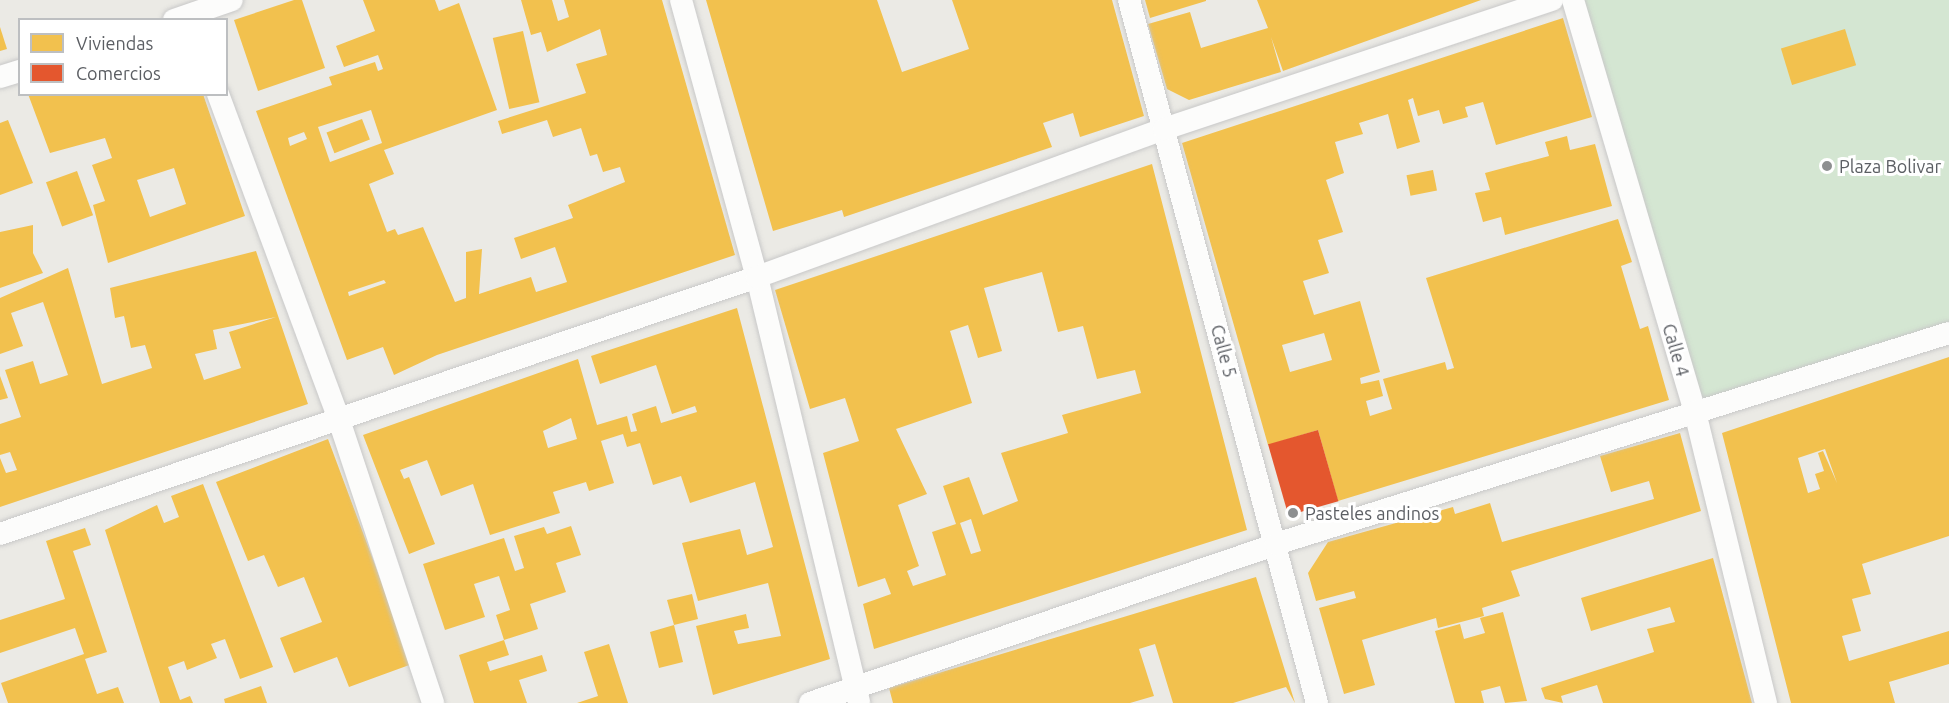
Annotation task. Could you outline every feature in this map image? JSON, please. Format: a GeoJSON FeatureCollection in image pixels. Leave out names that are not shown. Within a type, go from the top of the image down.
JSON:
{"type":"FeatureCollection","features":[{"type":"Feature","properties":{"kind":"street"},"geometry":{"type":"LineString","coordinates":[[184,13],[232,0]]}},
{"type":"Feature","properties":{"kind":"street"},"geometry":{"type":"LineString","coordinates":[[681,0],[757,277],[857,696]]}},
{"type":"Feature","properties":{"kind":"street","name":"Calle 5"},"geometry":{"type":"LineString","coordinates":[[1129,0],[1317,703]]}},
{"type":"Feature","properties":{"kind":"street"},"geometry":{"type":"LineString","coordinates":[[0,534],[757,277],[1164,129],[1552,0]]}},
{"type":"Feature","properties":{"kind":"street","name":"Calle 4"},"geometry":{"type":"LineString","coordinates":[[1573,0],[1695,412],[1766,703]]}},
{"type":"Feature","properties":{"kind":"street"},"geometry":{"type":"LineString","coordinates":[[0,77],[18,72]]}},
{"type":"Feature","properties":{"kind":"street"},"geometry":{"type":"LineString","coordinates":[[219,96],[339,420],[433,703]]}},
{"type":"Feature","properties":{"kind":"street"},"geometry":{"type":"LineString","coordinates":[[810,703],[857,696],[1276,544],[1949,333]]}},
{"type":"Feature","properties":{"kind":"green space"},"geometry":{"type":"Polygon","coordinates":[[[1573,0],[1949,0],[1949,333],[1695,412],[1573,0]]]}},
{"type":"Feature","properties":{"kind":"building: Viviendas"},"geometry":{"type":"Polygon","coordinates":[[[294,0],[302,0],[325,68],[258,91],[234,20],[294,0]]]}},
{"type":"Feature","properties":{"kind":"building: Viviendas"},"geometry":{"type":"Polygon","coordinates":[[[363,0],[435,0],[439,11],[459,3],[497,110],[384,150],[394,174],[369,184],[387,232],[395,229],[398,235],[423,227],[455,302],[466,298],[466,252],[482,249],[479,294],[531,277],[536,292],[567,282],[555,247],[521,259],[514,238],[573,218],[568,205],[625,182],[620,167],[603,172],[597,154],[590,156],[581,128],[553,137],[547,120],[502,134],[498,121],[586,93],[576,64],[607,55],[600,29],[547,52],[541,32],[531,35],[521,0],[552,0],[558,21],[569,17],[564,0],[662,0],[735,255],[437,355],[394,375],[383,347],[347,360],[256,111],[332,85],[329,77],[375,62],[378,71],[383,69],[378,55],[344,67],[336,46],[375,31],[363,0]],[[371,110],[318,127],[330,162],[382,143],[371,110]],[[304,132],[288,138],[290,146],[307,139],[304,132]],[[384,280],[348,292],[349,296],[386,283],[384,280]]]}},
{"type":"Feature","properties":{"kind":"building: Viviendas"},"geometry":{"type":"Polygon","coordinates":[[[706,0],[877,0],[902,72],[969,49],[952,0],[1112,0],[1144,116],[1080,137],[1073,113],[1043,123],[1052,147],[844,217],[842,210],[773,231],[706,0]]]}},
{"type":"Feature","properties":{"kind":"building: Viviendas"},"geometry":{"type":"Polygon","coordinates":[[[1145,0],[1206,0],[1206,1],[1150,18],[1145,0]]]}},
{"type":"Feature","properties":{"kind":"building: Viviendas"},"geometry":{"type":"Polygon","coordinates":[[[1257,0],[1481,0],[1283,71],[1271,37],[1281,72],[1189,100],[1167,89],[1148,24],[1190,12],[1201,48],[1268,28],[1257,0]]]}},
{"type":"Feature","properties":{"kind":"building: Viviendas"},"geometry":{"type":"Polygon","coordinates":[[[1563,18],[1592,117],[1496,145],[1483,102],[1465,107],[1468,117],[1443,124],[1439,110],[1418,116],[1413,98],[1408,100],[1420,142],[1397,149],[1388,114],[1359,123],[1363,134],[1335,142],[1344,173],[1326,180],[1343,232],[1318,240],[1329,273],[1303,281],[1314,315],[1360,301],[1380,372],[1360,378],[1361,384],[1379,380],[1383,396],[1366,401],[1370,416],[1392,409],[1383,379],[1445,362],[1447,370],[1454,368],[1426,278],[1618,219],[1632,262],[1621,266],[1640,329],[1648,326],[1669,400],[1338,501],[1318,430],[1268,445],[1182,143],[1563,18]],[[1324,333],[1282,345],[1290,372],[1332,360],[1324,333]]]}},
{"type":"Feature","properties":{"kind":"building: Viviendas"},"geometry":{"type":"Polygon","coordinates":[[[0,27],[7,49],[0,51],[0,27]]]}},
{"type":"Feature","properties":{"kind":"building: Viviendas"},"geometry":{"type":"Polygon","coordinates":[[[1845,29],[1856,65],[1792,85],[1781,49],[1845,29]]]}},
{"type":"Feature","properties":{"kind":"building: Viviendas"},"geometry":{"type":"Polygon","coordinates":[[[523,31],[539,102],[509,109],[493,38],[523,31]]]}},
{"type":"Feature","properties":{"kind":"building: Viviendas"},"geometry":{"type":"Polygon","coordinates":[[[29,96],[204,96],[245,216],[108,263],[93,205],[105,201],[92,165],[112,158],[105,138],[50,153],[29,96]],[[174,168],[137,180],[150,217],[186,204],[174,168]]]}},
{"type":"Feature","properties":{"kind":"building: Viviendas"},"geometry":{"type":"Polygon","coordinates":[[[362,119],[370,140],[334,153],[327,133],[362,119]]]}},
{"type":"Feature","properties":{"kind":"building: Viviendas"},"geometry":{"type":"Polygon","coordinates":[[[8,120],[33,183],[0,195],[0,123],[8,120]]]}},
{"type":"Feature","properties":{"kind":"building: Viviendas"},"geometry":{"type":"Polygon","coordinates":[[[1567,136],[1570,150],[1595,144],[1612,206],[1505,235],[1501,217],[1483,222],[1475,193],[1490,190],[1485,173],[1549,156],[1545,142],[1567,136]]]}},
{"type":"Feature","properties":{"kind":"building: Viviendas"},"geometry":{"type":"Polygon","coordinates":[[[1152,164],[1247,530],[874,649],[863,604],[891,594],[885,578],[858,587],[823,453],[859,441],[845,398],[810,409],[775,290],[1152,164]],[[1042,272],[984,288],[1002,351],[978,358],[968,325],[950,331],[972,403],[896,429],[927,494],[898,505],[919,566],[907,571],[913,586],[946,575],[932,532],[956,524],[943,486],[969,477],[983,515],[1018,501],[1001,453],[1068,433],[1062,415],[1141,393],[1135,370],[1097,379],[1083,326],[1058,332],[1042,272]],[[971,519],[960,523],[971,554],[981,551],[971,519]]]}},
{"type":"Feature","properties":{"kind":"building: Viviendas"},"geometry":{"type":"Polygon","coordinates":[[[1433,170],[1437,191],[1411,196],[1406,175],[1433,170]]]}},
{"type":"Feature","properties":{"kind":"building: Viviendas"},"geometry":{"type":"Polygon","coordinates":[[[77,171],[93,215],[62,226],[46,182],[77,171]]]}},
{"type":"Feature","properties":{"kind":"building: Viviendas"},"geometry":{"type":"Polygon","coordinates":[[[33,225],[33,253],[43,273],[0,288],[0,232],[33,225]]]}},
{"type":"Feature","properties":{"kind":"building: Viviendas"},"geometry":{"type":"Polygon","coordinates":[[[256,251],[308,404],[0,507],[0,458],[6,473],[17,470],[10,452],[0,455],[0,424],[21,417],[5,370],[33,361],[40,384],[68,375],[43,302],[11,313],[23,346],[0,354],[0,298],[68,268],[102,384],[152,368],[145,345],[131,348],[124,316],[115,318],[110,288],[256,251]],[[276,317],[213,330],[217,349],[195,354],[204,380],[241,368],[229,332],[276,317]]]}},
{"type":"Feature","properties":{"kind":"building: Viviendas"},"geometry":{"type":"Polygon","coordinates":[[[737,308],[830,659],[713,695],[696,626],[746,614],[749,628],[734,631],[738,644],[781,636],[768,583],[698,601],[682,543],[740,529],[747,555],[773,547],[755,482],[690,503],[681,476],[653,485],[640,443],[627,447],[623,434],[601,441],[614,483],[589,491],[586,482],[553,492],[560,513],[490,535],[473,484],[441,496],[427,460],[400,470],[404,479],[409,477],[435,544],[409,554],[363,435],[578,359],[597,425],[627,416],[631,432],[637,431],[632,414],[656,406],[661,423],[697,412],[695,406],[672,414],[656,365],[600,384],[591,356],[737,308]],[[571,418],[543,431],[548,448],[577,439],[571,418]]]}},
{"type":"Feature","properties":{"kind":"building: Viviendas"},"geometry":{"type":"Polygon","coordinates":[[[1949,357],[1949,536],[1862,564],[1871,594],[1852,599],[1861,631],[1842,636],[1849,661],[1949,631],[1949,664],[1889,682],[1895,703],[1791,703],[1722,433],[1949,357]],[[1825,449],[1798,458],[1808,493],[1820,489],[1815,474],[1824,471],[1818,453],[1823,451],[1837,483],[1825,449]]]}},
{"type":"Feature","properties":{"kind":"building: Viviendas"},"geometry":{"type":"Polygon","coordinates":[[[0,376],[8,398],[0,400],[0,376]]]}},
{"type":"Feature","properties":{"kind":"building: Viviendas"},"geometry":{"type":"Polygon","coordinates":[[[1680,433],[1701,511],[1511,571],[1520,596],[1482,608],[1484,616],[1438,628],[1436,618],[1362,640],[1375,685],[1344,694],[1319,608],[1356,598],[1354,591],[1316,601],[1308,573],[1328,542],[1453,507],[1455,514],[1490,503],[1502,542],[1654,499],[1649,481],[1611,492],[1600,456],[1680,433]]]}},
{"type":"Feature","properties":{"kind":"building: Viviendas"},"geometry":{"type":"Polygon","coordinates":[[[328,439],[412,664],[349,687],[337,657],[294,673],[280,638],[322,622],[304,577],[278,587],[264,555],[248,561],[216,482],[328,439]]]}},
{"type":"Feature","properties":{"kind":"building: Viviendas"},"geometry":{"type":"Polygon","coordinates":[[[203,484],[273,667],[240,679],[225,639],[211,644],[217,658],[187,670],[184,661],[168,667],[180,700],[190,696],[193,703],[160,703],[105,530],[157,505],[164,523],[179,517],[171,496],[203,484]]]}},
{"type":"Feature","properties":{"kind":"building: Viviendas"},"geometry":{"type":"Polygon","coordinates":[[[571,526],[581,555],[556,563],[566,592],[530,604],[538,629],[504,640],[496,615],[510,610],[499,576],[474,584],[485,617],[445,630],[423,564],[504,538],[515,571],[524,568],[514,536],[544,527],[547,534],[571,526]]]}},
{"type":"Feature","properties":{"kind":"building: Viviendas"},"geometry":{"type":"Polygon","coordinates":[[[85,528],[91,545],[73,551],[107,652],[85,659],[97,694],[118,687],[124,703],[8,703],[1,683],[84,654],[75,628],[0,653],[0,620],[65,599],[46,541],[85,528]]]}},
{"type":"Feature","properties":{"kind":"building: Viviendas"},"geometry":{"type":"Polygon","coordinates":[[[1713,558],[1752,703],[1603,703],[1597,685],[1561,696],[1563,703],[1545,699],[1541,688],[1654,652],[1647,629],[1675,622],[1670,607],[1591,631],[1581,598],[1713,558]]]}},
{"type":"Feature","properties":{"kind":"building: Viviendas"},"geometry":{"type":"Polygon","coordinates":[[[1256,577],[1295,703],[1286,687],[1233,703],[1173,703],[1155,644],[1139,649],[1154,696],[1130,703],[893,703],[889,688],[1256,577]]]}},
{"type":"Feature","properties":{"kind":"building: Viviendas"},"geometry":{"type":"Polygon","coordinates":[[[692,594],[698,619],[674,625],[667,600],[692,594]]]}},
{"type":"Feature","properties":{"kind":"building: Viviendas"},"geometry":{"type":"Polygon","coordinates":[[[1503,612],[1527,701],[1505,703],[1500,686],[1481,691],[1484,703],[1455,703],[1435,631],[1460,624],[1464,639],[1485,633],[1480,618],[1503,612]]]}},
{"type":"Feature","properties":{"kind":"building: Viviendas"},"geometry":{"type":"Polygon","coordinates":[[[674,625],[683,662],[659,668],[650,632],[674,625]]]}},
{"type":"Feature","properties":{"kind":"building: Viviendas"},"geometry":{"type":"Polygon","coordinates":[[[504,640],[509,655],[487,662],[490,671],[542,655],[547,671],[519,680],[527,703],[474,703],[459,655],[504,640]]]}},
{"type":"Feature","properties":{"kind":"building: Viviendas"},"geometry":{"type":"Polygon","coordinates":[[[609,644],[628,703],[577,703],[598,696],[584,652],[609,644]]]}},
{"type":"Feature","properties":{"kind":"building: Viviendas"},"geometry":{"type":"Polygon","coordinates":[[[261,686],[267,703],[225,703],[224,699],[261,686]]]}},
{"type":"Feature","properties":{"kind":"building: Comercios"},"geometry":{"type":"Polygon","coordinates":[[[1318,430],[1338,501],[1288,515],[1268,444],[1318,430]]]}},
{"type":"Feature","properties":{"kind":"place","name":"Plaza Bolivar"},"geometry":{"type":"Point","coordinates":[1827,166]}},
{"type":"Feature","properties":{"kind":"place","name":"Pasteles andinos"},"geometry":{"type":"Point","coordinates":[1293,513]}}]}
